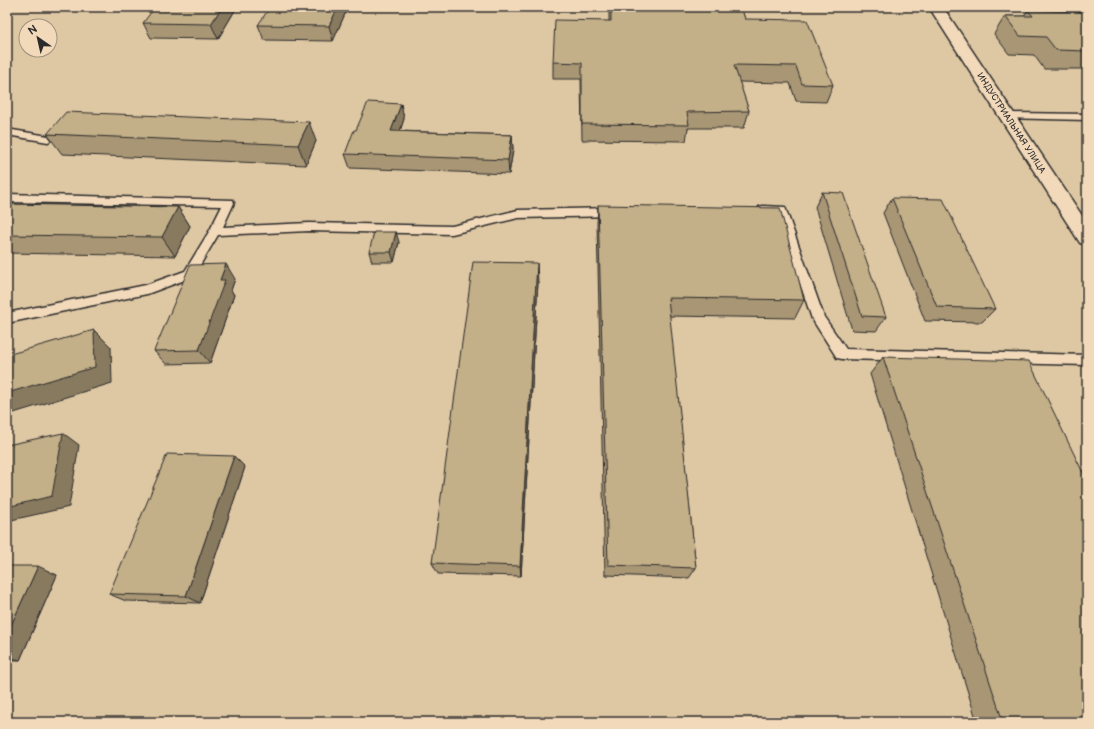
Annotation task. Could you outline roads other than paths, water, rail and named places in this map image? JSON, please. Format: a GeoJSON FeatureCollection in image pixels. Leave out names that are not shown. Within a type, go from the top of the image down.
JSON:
{"type":"FeatureCollection","features":[{"type":"Feature","properties":{"kind":"street","name":"ИНДУСТРИАЛЬНАЯ УЛИЦА"},"geometry":{"type":"LineString","coordinates":[[936,7],[1087,238]]}},
{"type":"Feature","properties":{"kind":"lane"},"geometry":{"type":"LineString","coordinates":[[1008,116],[1087,117]]}},
{"type":"Feature","properties":{"kind":"lane"},"geometry":{"type":"LineString","coordinates":[[7,132],[48,139]]}},
{"type":"Feature","properties":{"kind":"lane"},"geometry":{"type":"LineString","coordinates":[[7,198],[229,203],[215,231],[189,274],[147,289],[7,318]]}},
{"type":"Feature","properties":{"kind":"lane"},"geometry":{"type":"LineString","coordinates":[[749,210],[781,210],[818,319],[842,354],[1087,360]]}},
{"type":"Feature","properties":{"kind":"lane"},"geometry":{"type":"LineString","coordinates":[[215,231],[309,227],[452,230],[518,214],[630,212]]}}]}
